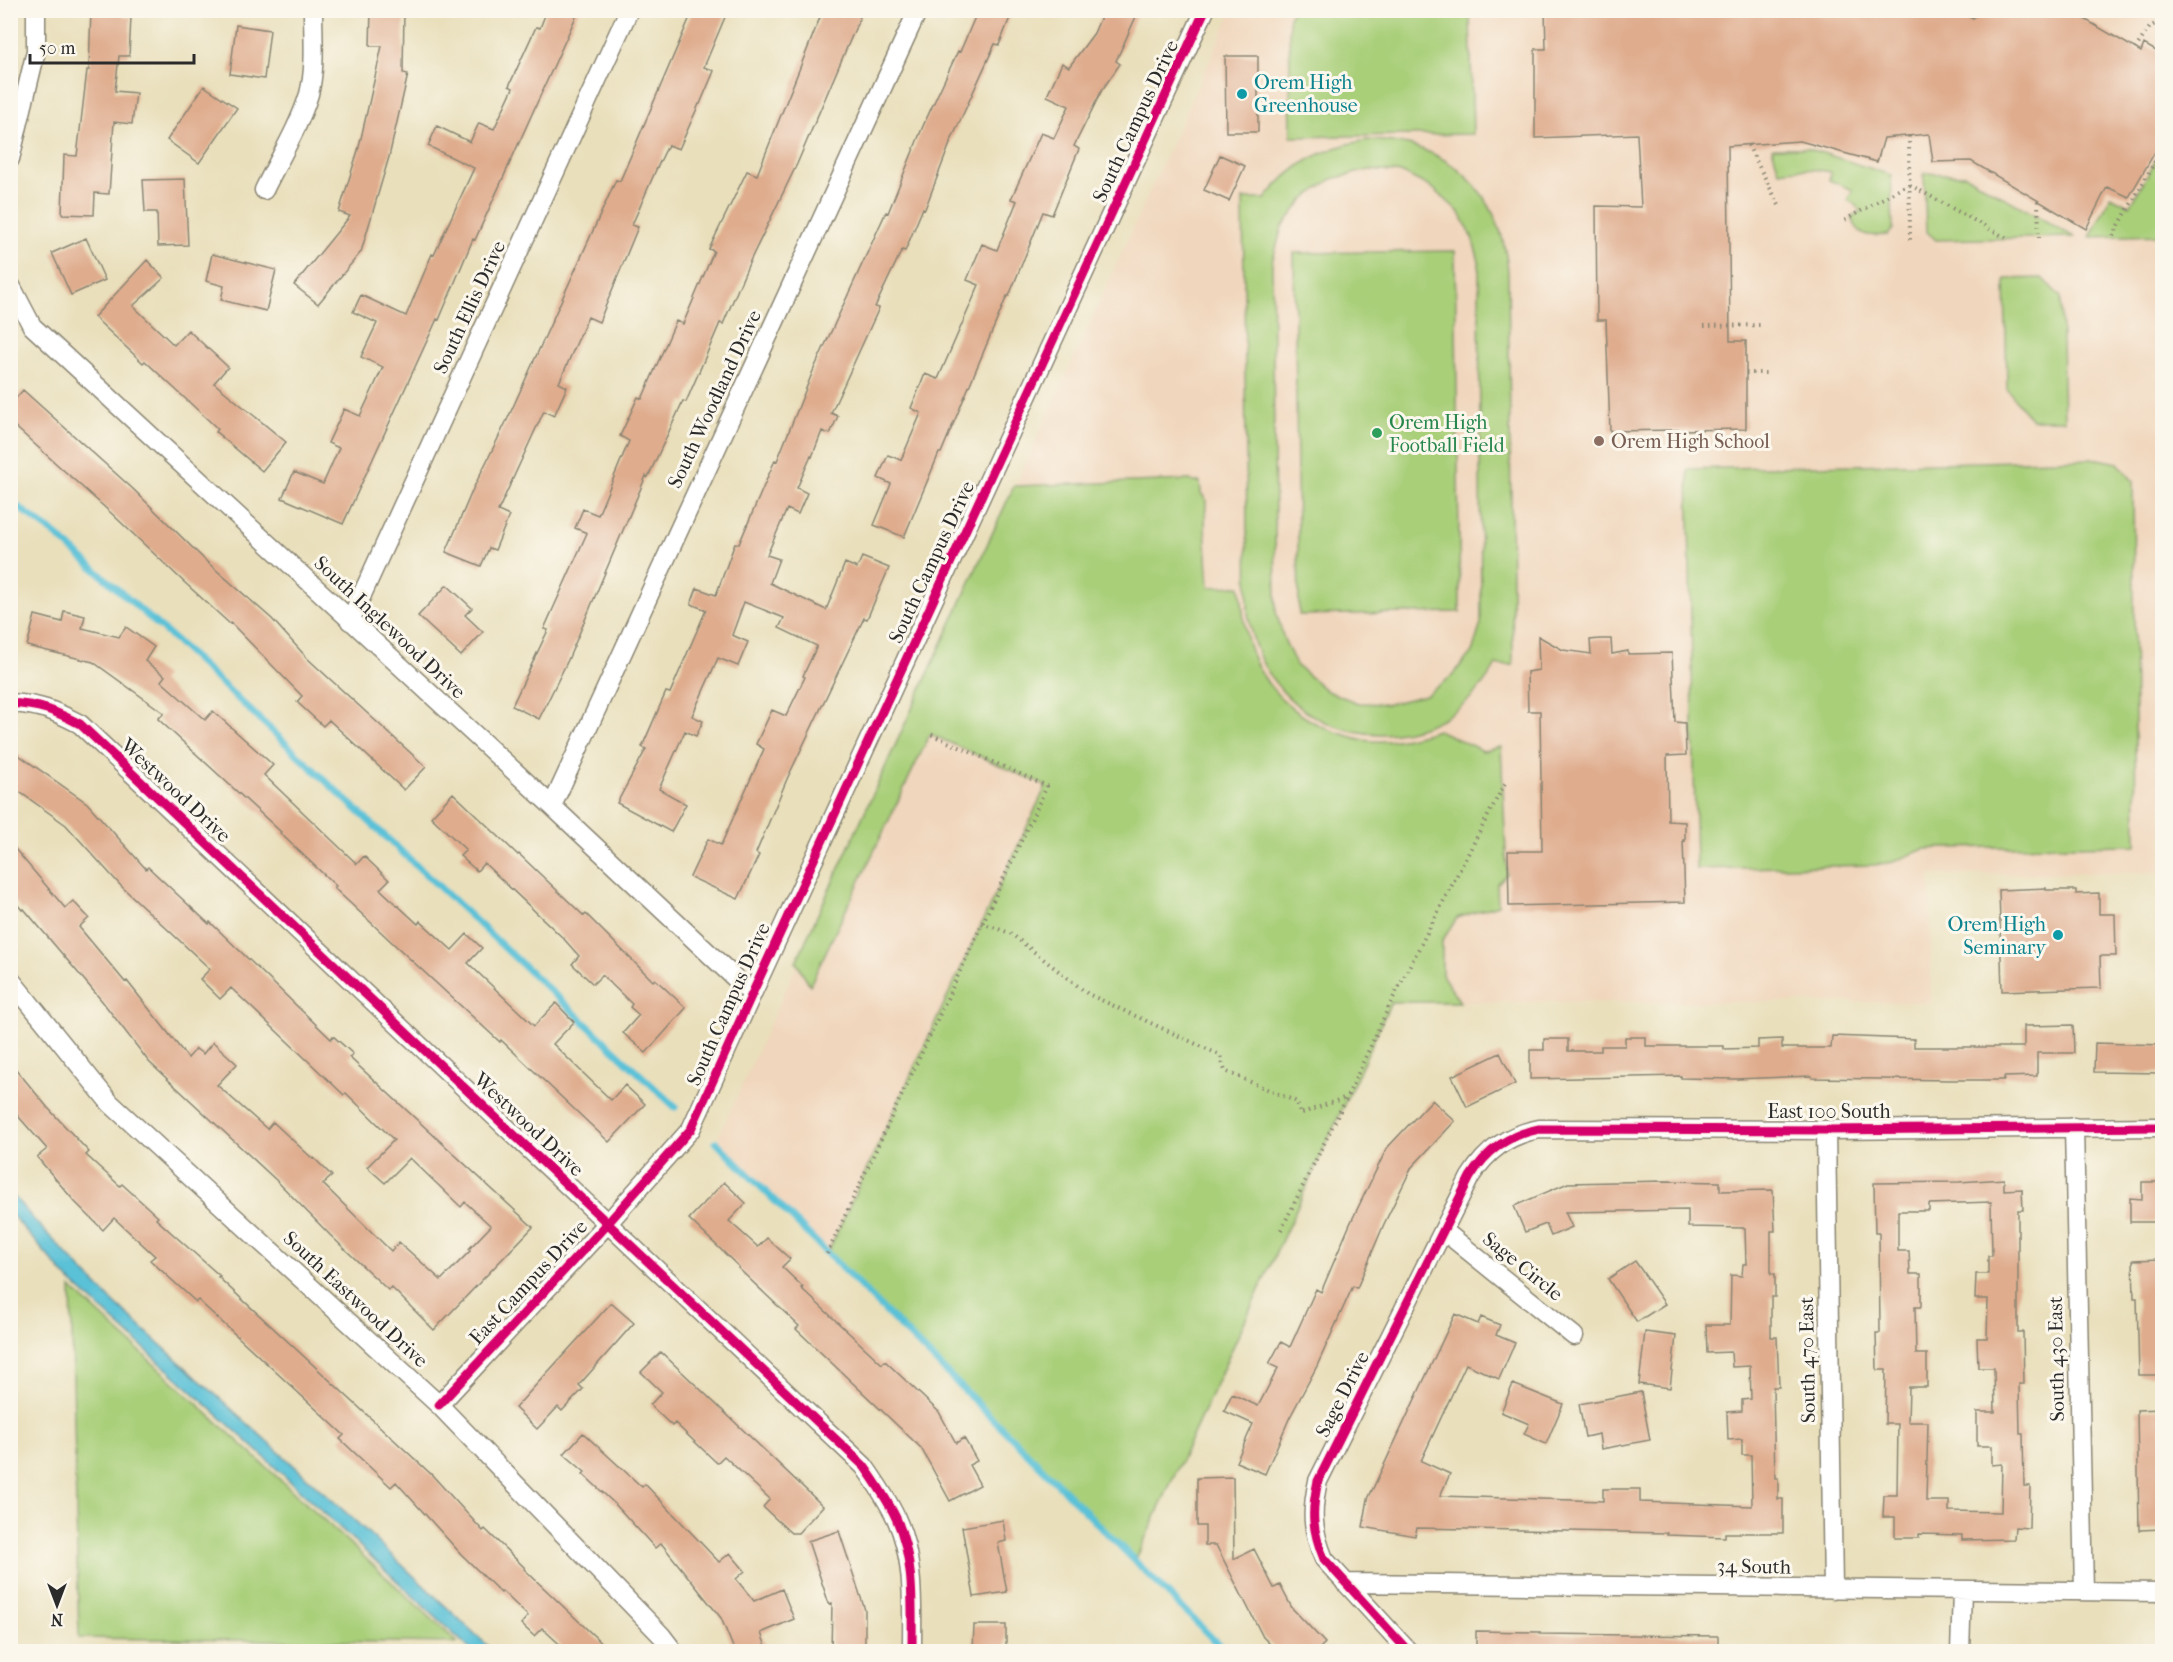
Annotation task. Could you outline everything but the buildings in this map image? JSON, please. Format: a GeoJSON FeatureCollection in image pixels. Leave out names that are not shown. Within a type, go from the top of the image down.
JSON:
{"type":"FeatureCollection","features":[{"type":"Feature","properties":{"kind":"street"},"geometry":{"type":"LineString","coordinates":[[10,159],[36,51],[36,10]]}},
{"type":"Feature","properties":{"kind":"street"},"geometry":{"type":"LineString","coordinates":[[264,190],[303,110],[309,92],[314,63],[313,10]]}},
{"type":"Feature","properties":{"kind":"street","name":"South Ellis Drive"},"geometry":{"type":"LineString","coordinates":[[350,621],[629,10]]}},
{"type":"Feature","properties":{"kind":"street","name":"South Woodland Drive"},"geometry":{"type":"LineString","coordinates":[[552,806],[918,10]]}},
{"type":"Feature","properties":{"kind":"street","name":"South Campus Drive"},"geometry":{"type":"LineString","coordinates":[[691,1129],[1205,10]]}},
{"type":"Feature","properties":{"kind":"street","name":"South Inglewood Drive"},"geometry":{"type":"LineString","coordinates":[[10,284],[32,326],[752,994]]}},
{"type":"Feature","properties":{"kind":"street","name":"Westwood Drive"},"geometry":{"type":"LineString","coordinates":[[10,703],[51,709],[80,724],[864,1466],[897,1519],[906,1549],[911,1579],[912,1652]]}},
{"type":"Feature","properties":{"kind":"street","name":"South Eastwood Drive"},"geometry":{"type":"LineString","coordinates":[[10,979],[110,1103],[439,1405],[661,1635],[674,1652]]}},
{"type":"Feature","properties":{"kind":"street","name":"South 430 East"},"geometry":{"type":"LineString","coordinates":[[2074,1127],[2084,1591]]}},
{"type":"Feature","properties":{"kind":"street","name":"East 100 South"},"geometry":{"type":"LineString","coordinates":[[1498,1144],[1522,1132],[1539,1129],[1826,1130],[2163,1127]]}},
{"type":"Feature","properties":{"kind":"street","name":"East Campus Drive"},"geometry":{"type":"LineString","coordinates":[[439,1405],[608,1223],[691,1129]]}},
{"type":"Feature","properties":{"kind":"street","name":"South 470 East"},"geometry":{"type":"LineString","coordinates":[[1826,1130],[1833,1589]]}},
{"type":"Feature","properties":{"kind":"street","name":"Sage Drive"},"geometry":{"type":"LineString","coordinates":[[1409,1652],[1324,1559],[1316,1540],[1313,1521],[1314,1501],[1318,1481],[1470,1177],[1479,1162],[1498,1144]]}},
{"type":"Feature","properties":{"kind":"street","name":"Sage Circle"},"geometry":{"type":"LineString","coordinates":[[1444,1231],[1574,1336]]}},
{"type":"Feature","properties":{"kind":"street","name":"34 South"},"geometry":{"type":"LineString","coordinates":[[1345,1583],[2163,1592]]}},
{"type":"Feature","properties":{"kind":"street"},"geometry":{"type":"LineString","coordinates":[[1960,1652],[1962,1591]]}},
{"type":"Feature","properties":{"kind":"path"},"geometry":{"type":"LineString","coordinates":[[2135,49],[2150,27],[2163,20]]}},
{"type":"Feature","properties":{"kind":"path"},"geometry":{"type":"LineString","coordinates":[[1909,136],[1908,185],[1911,241]]}},
{"type":"Feature","properties":{"kind":"path"},"geometry":{"type":"LineString","coordinates":[[1748,145],[1781,209]]}},
{"type":"Feature","properties":{"kind":"path"},"geometry":{"type":"LineString","coordinates":[[2114,236],[2163,149]]}},
{"type":"Feature","properties":{"kind":"path"},"geometry":{"type":"LineString","coordinates":[[1845,220],[1908,185]]}},
{"type":"Feature","properties":{"kind":"path"},"geometry":{"type":"LineString","coordinates":[[1908,185],[2008,239]]}},
{"type":"Feature","properties":{"kind":"path"},"geometry":{"type":"LineString","coordinates":[[2038,201],[2039,238]]}},
{"type":"Feature","properties":{"kind":"path"},"geometry":{"type":"LineString","coordinates":[[1704,326],[1764,325]]}},
{"type":"Feature","properties":{"kind":"path"},"geometry":{"type":"LineString","coordinates":[[1746,373],[1766,373]]}},
{"type":"Feature","properties":{"kind":"path"},"geometry":{"type":"LineString","coordinates":[[827,1254],[1047,786],[930,734]]}},
{"type":"Feature","properties":{"kind":"path"},"geometry":{"type":"LineString","coordinates":[[1281,1230],[1391,1002],[1505,783]]}},
{"type":"Feature","properties":{"kind":"path"},"geometry":{"type":"LineString","coordinates":[[982,923],[1010,933],[1088,993],[1220,1056],[1225,1071],[1297,1102],[1300,1114],[1347,1097]]}},
{"type":"Feature","properties":{"kind":"shaded area","name":"Orem High School"},"geometry":{"type":"Polygon","coordinates":[[[1232,11],[2162,11],[2162,872],[1930,875],[1931,1002],[1391,1002],[1135,1561],[716,1142],[1232,11]]]}},
{"type":"Feature","properties":{"kind":"green space"},"geometry":{"type":"Polygon","coordinates":[[[1293,10],[1473,11],[1470,14],[1473,134],[1291,137],[1289,17],[1293,10]]]}},
{"type":"Feature","properties":{"kind":"green space"},"geometry":{"type":"Polygon","coordinates":[[[1367,140],[1396,143],[1422,150],[1446,161],[1466,176],[1482,195],[1495,217],[1504,243],[1508,272],[1513,665],[1496,665],[1467,701],[1431,724],[1392,733],[1352,731],[1315,717],[1283,692],[1260,657],[1248,612],[1243,199],[1265,199],[1287,176],[1310,159],[1351,143],[1367,140]],[[1369,170],[1332,179],[1304,199],[1282,227],[1272,262],[1276,612],[1284,639],[1296,665],[1327,691],[1358,703],[1389,704],[1426,695],[1452,676],[1472,652],[1481,624],[1479,261],[1472,237],[1460,213],[1434,189],[1403,173],[1369,170]]]}},
{"type":"Feature","properties":{"kind":"green space"},"geometry":{"type":"Polygon","coordinates":[[[1772,148],[1807,148],[1891,175],[1893,229],[1888,235],[1869,235],[1861,232],[1851,217],[1861,211],[1847,200],[1853,190],[1829,180],[1831,172],[1805,169],[1779,171],[1772,148]]]}},
{"type":"Feature","properties":{"kind":"green space"},"geometry":{"type":"Polygon","coordinates":[[[2162,149],[2162,235],[2090,237],[2111,196],[2130,206],[2162,149]]]}},
{"type":"Feature","properties":{"kind":"green space"},"geometry":{"type":"Polygon","coordinates":[[[1924,173],[1965,175],[2074,237],[1936,240],[1926,231],[1924,173]]]}},
{"type":"Feature","properties":{"kind":"green space","name":"Orem High Football Field"},"geometry":{"type":"Polygon","coordinates":[[[1455,251],[1460,612],[1299,615],[1294,253],[1455,251]]]}},
{"type":"Feature","properties":{"kind":"green space"},"geometry":{"type":"Polygon","coordinates":[[[2042,278],[2061,297],[2064,420],[2032,420],[2007,389],[2005,279],[2042,278]]]}},
{"type":"Feature","properties":{"kind":"green space"},"geometry":{"type":"Polygon","coordinates":[[[2099,459],[2118,463],[2133,481],[2136,845],[1941,848],[1924,849],[1893,862],[1874,865],[1696,869],[1688,469],[2099,459]]]}},
{"type":"Feature","properties":{"kind":"green space"},"geometry":{"type":"Polygon","coordinates":[[[1191,480],[1200,482],[1201,493],[1206,500],[1205,527],[1209,587],[1240,586],[1245,630],[1255,662],[1264,677],[1287,704],[1332,731],[1363,740],[1397,740],[1438,730],[1483,751],[1501,747],[1507,874],[1497,884],[1498,905],[1457,918],[1442,941],[1442,975],[1460,1002],[1391,1002],[1135,1561],[827,1254],[1046,786],[930,734],[810,985],[796,962],[1014,486],[1191,480]]]}},
{"type":"Feature","properties":{"kind":"green space"},"geometry":{"type":"Polygon","coordinates":[[[71,1288],[458,1643],[79,1638],[71,1288]]]}},
{"type":"Feature","properties":{"kind":"water"},"geometry":{"type":"Polygon","coordinates":[[[10,1192],[110,1299],[363,1528],[493,1651],[472,1651],[262,1455],[69,1280],[11,1214],[10,1192]]]}},
{"type":"Feature","properties":{"kind":"waterway"},"geometry":{"type":"LineString","coordinates":[[10,501],[55,534],[177,642],[675,1107]]}},
{"type":"Feature","properties":{"kind":"waterway"},"geometry":{"type":"LineString","coordinates":[[716,1142],[1226,1652]]}},
{"type":"Feature","properties":{"kind":"cycle path"},"geometry":{"type":"LineString","coordinates":[[439,1405],[608,1223],[691,1129],[1205,10]]}},
{"type":"Feature","properties":{"kind":"cycle path"},"geometry":{"type":"LineString","coordinates":[[10,703],[47,709],[80,724],[864,1466],[893,1511],[907,1550],[911,1584],[912,1652]]}},
{"type":"Feature","properties":{"kind":"cycle path"},"geometry":{"type":"LineString","coordinates":[[1409,1652],[1324,1559],[1315,1530],[1316,1492],[1318,1481],[1470,1177],[1499,1145],[1518,1135],[1539,1129],[1826,1130],[2162,1127]]}},
{"type":"Feature","properties":{"kind":"place","name":"Orem High Greenhouse"},"geometry":{"type":"Point","coordinates":[1242,94]}},
{"type":"Feature","properties":{"kind":"place","name":"Orem High Football Field"},"geometry":{"type":"Point","coordinates":[1377,433]}},
{"type":"Feature","properties":{"kind":"place","name":"Orem High School"},"geometry":{"type":"Point","coordinates":[1599,441]}},
{"type":"Feature","properties":{"kind":"place","name":"Orem High Seminary"},"geometry":{"type":"Point","coordinates":[2058,935]}}]}
